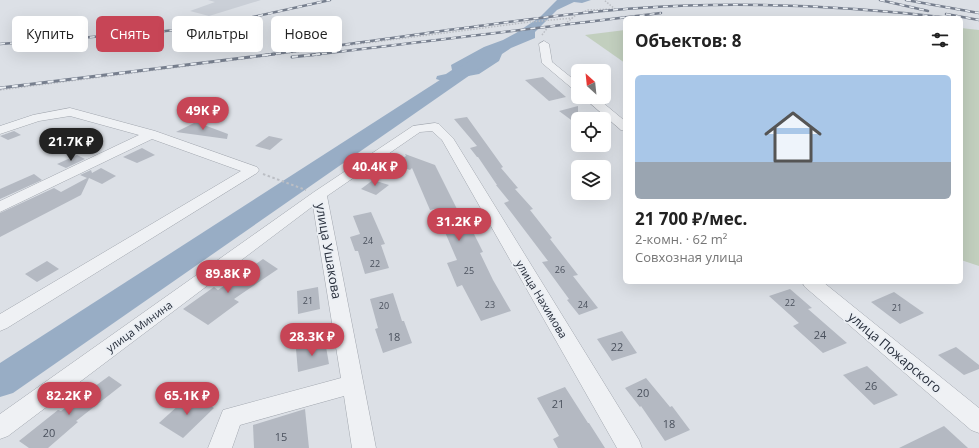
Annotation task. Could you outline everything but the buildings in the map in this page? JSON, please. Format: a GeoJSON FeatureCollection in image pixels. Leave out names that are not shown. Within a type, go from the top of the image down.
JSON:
{"type":"FeatureCollection","features":[{"type":"Feature","properties":{"kind":"street"},"geometry":{"type":"LineString","coordinates":[[542,40],[548,63],[571,82]]}},
{"type":"Feature","properties":{"kind":"street"},"geometry":{"type":"LineString","coordinates":[[597,104],[623,125]]}},
{"type":"Feature","properties":{"kind":"street"},"geometry":{"type":"LineString","coordinates":[[0,130],[37,118],[70,112],[151,134],[252,170]]}},
{"type":"Feature","properties":{"kind":"street","name":"улица Нахимова"},"geometry":{"type":"LineString","coordinates":[[417,129],[436,127],[447,138],[630,448]]}},
{"type":"Feature","properties":{"kind":"street","name":"улица Минина"},"geometry":{"type":"LineString","coordinates":[[0,428],[319,195],[417,129]]}},
{"type":"Feature","properties":{"kind":"street"},"geometry":{"type":"LineString","coordinates":[[0,207],[151,134]]}},
{"type":"Feature","properties":{"kind":"street"},"geometry":{"type":"LineString","coordinates":[[0,323],[252,170]]}},
{"type":"Feature","properties":{"kind":"street","name":"улица Ушакова"},"geometry":{"type":"LineString","coordinates":[[319,195],[364,448]]}},
{"type":"Feature","properties":{"kind":"street","name":"улица Пожарского"},"geometry":{"type":"LineString","coordinates":[[813,284],[979,422]]}},
{"type":"Feature","properties":{"kind":"street"},"geometry":{"type":"LineString","coordinates":[[220,448],[231,417],[353,384]]}},
{"type":"Feature","properties":{"kind":"path"},"geometry":{"type":"LineString","coordinates":[[542,40],[548,27],[564,24],[576,15],[588,10],[616,9],[604,0]]}},
{"type":"Feature","properties":{"kind":"path"},"geometry":{"type":"LineString","coordinates":[[0,90],[530,22],[573,18]]}},
{"type":"Feature","properties":{"kind":"path"},"geometry":{"type":"LineString","coordinates":[[252,170],[319,195]]}},
{"type":"Feature","properties":{"kind":"shaded area"},"geometry":{"type":"Polygon","coordinates":[[[208,0],[261,0],[209,16],[190,11],[215,2],[208,0]]]}},
{"type":"Feature","properties":{"kind":"green space"},"geometry":{"type":"Polygon","coordinates":[[[963,28],[979,30],[979,266],[963,261],[963,28]]]}},
{"type":"Feature","properties":{"kind":"green space"},"geometry":{"type":"Polygon","coordinates":[[[623,30],[623,62],[585,35],[623,30]]]}},
{"type":"Feature","properties":{"kind":"water"},"geometry":{"type":"Polygon","coordinates":[[[557,0],[591,0],[582,3],[574,2],[557,10],[535,32],[535,38],[511,48],[502,54],[499,61],[479,74],[463,77],[455,85],[436,79],[437,76],[446,74],[452,70],[451,65],[484,47],[503,40],[516,33],[540,17],[557,0]]]}},
{"type":"Feature","properties":{"kind":"waterway"},"geometry":{"type":"LineString","coordinates":[[0,382],[477,63]]}},
{"type":"Feature","properties":{"kind":"railway"},"geometry":{"type":"LineString","coordinates":[[0,44],[157,32],[217,25],[330,0]]}},
{"type":"Feature","properties":{"kind":"railway"},"geometry":{"type":"LineString","coordinates":[[880,0],[928,11]]}},
{"type":"Feature","properties":{"kind":"railway"},"geometry":{"type":"LineString","coordinates":[[906,0],[979,13]]}},
{"type":"Feature","properties":{"kind":"railway"},"geometry":{"type":"LineString","coordinates":[[267,55],[543,18],[640,8],[717,5],[795,6],[873,10],[930,16]]}},
{"type":"Feature","properties":{"kind":"railway"},"geometry":{"type":"LineString","coordinates":[[636,16],[661,13]]}},
{"type":"Feature","properties":{"kind":"railway"},"geometry":{"type":"LineString","coordinates":[[946,14],[957,16]]}},
{"type":"Feature","properties":{"kind":"railway"},"geometry":{"type":"LineString","coordinates":[[963,17],[979,20]]}},
{"type":"Feature","properties":{"kind":"railway"},"geometry":{"type":"LineString","coordinates":[[312,55],[623,18]]}},
{"type":"Feature","properties":{"kind":"railway"},"geometry":{"type":"LineString","coordinates":[[267,55],[274,54]]}},
{"type":"Feature","properties":{"kind":"railway"},"geometry":{"type":"LineString","coordinates":[[292,57],[320,54]]}},
{"type":"Feature","properties":{"kind":"railway"},"geometry":{"type":"LineString","coordinates":[[0,88],[267,55]]}}]}
